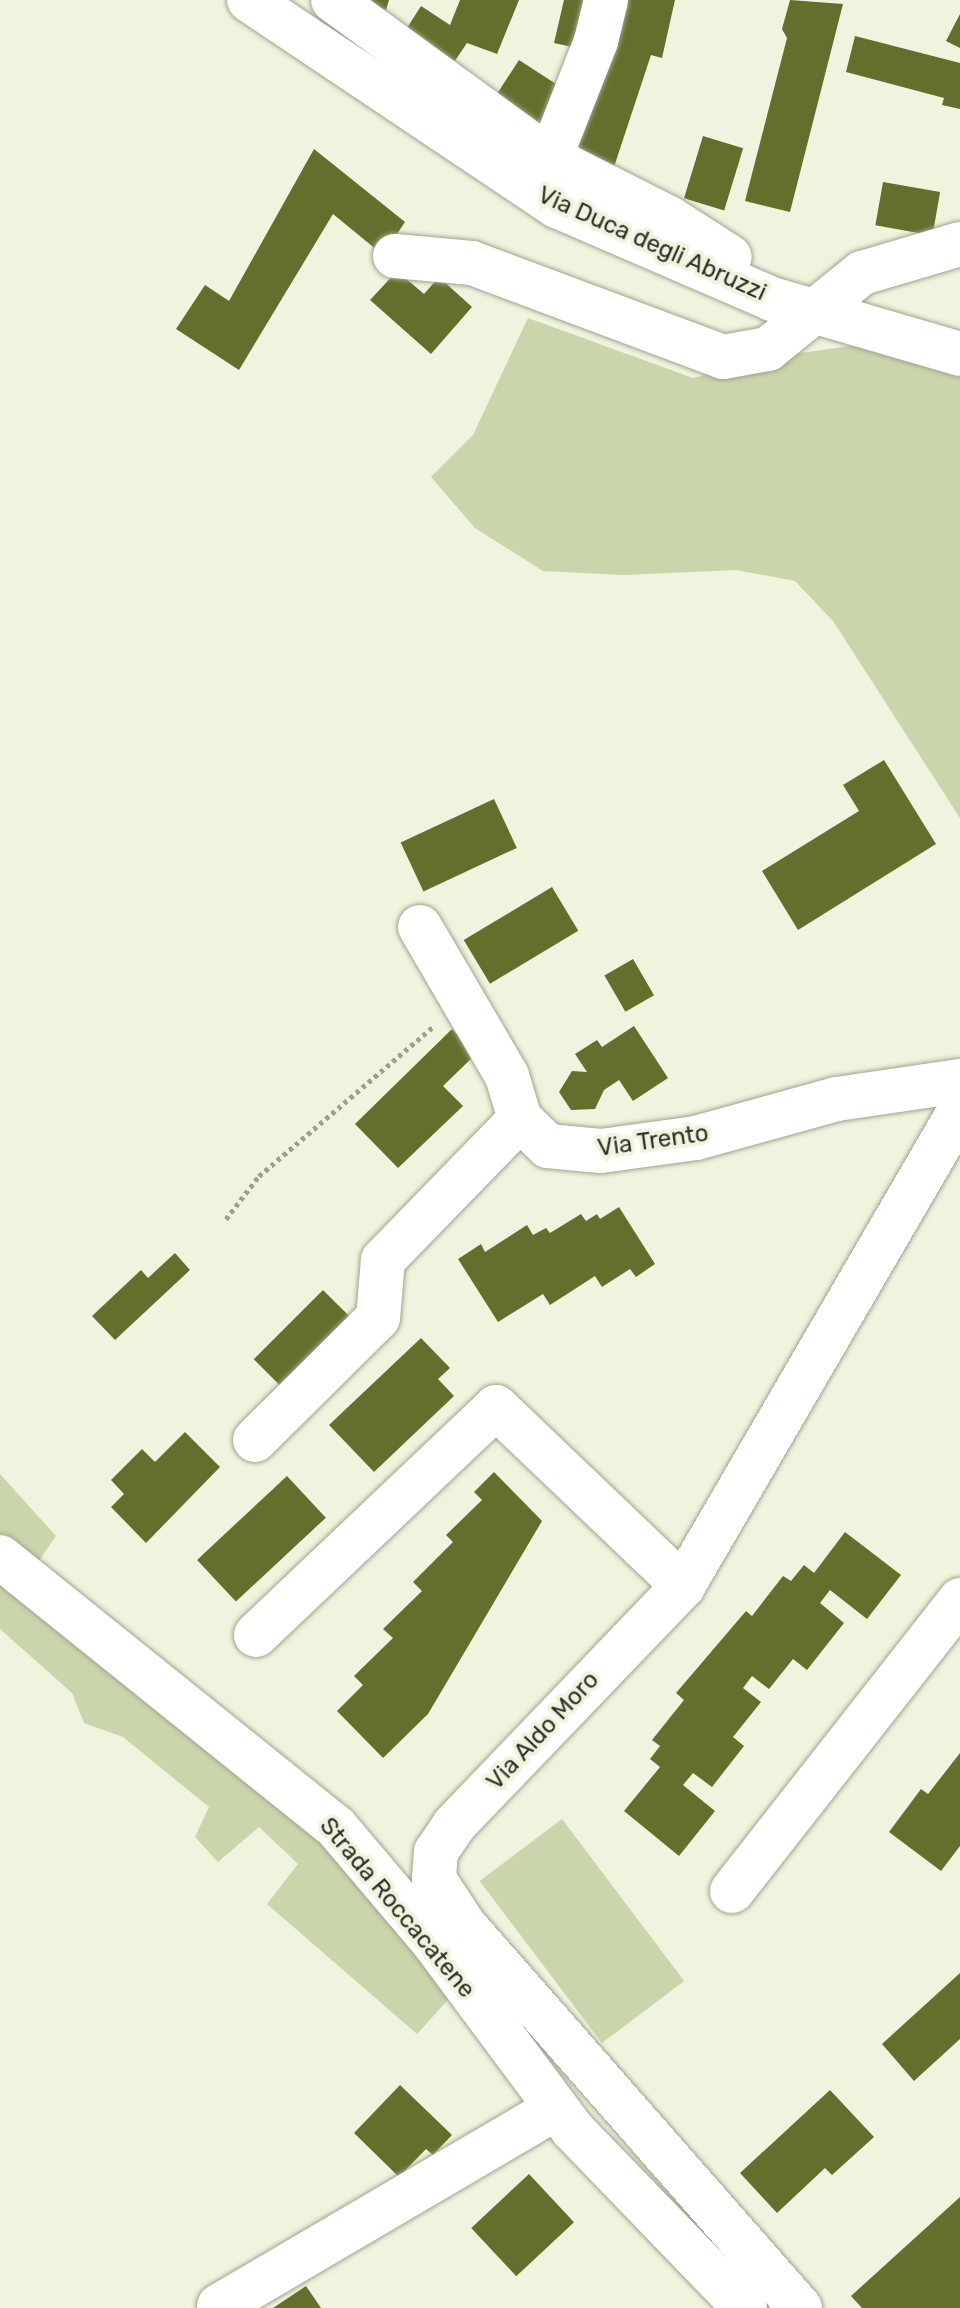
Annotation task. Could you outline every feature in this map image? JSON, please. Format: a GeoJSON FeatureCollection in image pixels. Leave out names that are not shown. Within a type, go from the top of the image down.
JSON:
{"type":"FeatureCollection","features":[{"type":"Feature","properties":{"kind":"street","name":"Via Duca degli Abruzzi"},"geometry":{"type":"LineString","coordinates":[[249,0],[557,206],[772,299],[960,354]]}},
{"type":"Feature","properties":{"kind":"street"},"geometry":{"type":"LineString","coordinates":[[333,0],[550,158],[669,218],[754,273],[772,299]]}},
{"type":"Feature","properties":{"kind":"street"},"geometry":{"type":"LineString","coordinates":[[550,158],[596,41],[606,0]]}},
{"type":"Feature","properties":{"kind":"street"},"geometry":{"type":"LineString","coordinates":[[395,256],[472,263],[723,357],[768,349],[862,273],[960,244]]}},
{"type":"Feature","properties":{"kind":"street"},"geometry":{"type":"LineString","coordinates":[[255,1440],[378,1318],[383,1260],[520,1119],[507,1076],[466,999],[420,927]]}},
{"type":"Feature","properties":{"kind":"street","name":"Via Trento"},"geometry":{"type":"LineString","coordinates":[[520,1119],[548,1146],[601,1151],[696,1138],[837,1099],[960,1081]]}},
{"type":"Feature","properties":{"kind":"street","name":"Via Aldo Moro"},"geometry":{"type":"LineString","coordinates":[[800,2308],[590,2074],[464,1925],[434,1879],[436,1852],[454,1825],[683,1586],[960,1110]]}},
{"type":"Feature","properties":{"kind":"street"},"geometry":{"type":"LineString","coordinates":[[256,1635],[496,1407],[683,1586]]}},
{"type":"Feature","properties":{"kind":"street","name":"Strada Roccacatene"},"geometry":{"type":"LineString","coordinates":[[0,1557],[336,1827],[434,1943],[556,2108],[745,2308]]}},
{"type":"Feature","properties":{"kind":"street"},"geometry":{"type":"LineString","coordinates":[[732,1891],[960,1600]]}},
{"type":"Feature","properties":{"kind":"street"},"geometry":{"type":"LineString","coordinates":[[219,2306],[556,2108]]}},
{"type":"Feature","properties":{"kind":"path"},"geometry":{"type":"LineString","coordinates":[[226,1219],[259,1176],[466,999]]}},
{"type":"Feature","properties":{"kind":"green space"},"geometry":{"type":"Polygon","coordinates":[[[528,318],[693,378],[779,356],[865,344],[960,371],[960,818],[833,621],[795,581],[736,570],[624,575],[543,571],[475,528],[431,477],[473,435],[528,318]]]}},
{"type":"Feature","properties":{"kind":"green space"},"geometry":{"type":"Polygon","coordinates":[[[0,1474],[56,1536],[32,1571],[0,1539],[0,1474]]]}},
{"type":"Feature","properties":{"kind":"green space"},"geometry":{"type":"Polygon","coordinates":[[[0,1575],[332,1850],[456,1991],[417,2034],[267,1904],[298,1864],[259,1827],[218,1862],[195,1837],[209,1807],[123,1737],[84,1723],[72,1693],[0,1629],[0,1575]]]}},
{"type":"Feature","properties":{"kind":"green space"},"geometry":{"type":"Polygon","coordinates":[[[562,1819],[684,1981],[602,2043],[480,1881],[562,1819]]]}},
{"type":"Feature","properties":{"kind":"building"},"geometry":{"type":"Polygon","coordinates":[[[358,0],[389,0],[386,10],[358,0]]]}},
{"type":"Feature","properties":{"kind":"building"},"geometry":{"type":"Polygon","coordinates":[[[460,0],[519,0],[497,54],[467,43],[448,71],[400,39],[421,6],[450,25],[460,0]]]}},
{"type":"Feature","properties":{"kind":"building"},"geometry":{"type":"Polygon","coordinates":[[[564,0],[597,0],[586,50],[554,43],[564,0]]]}},
{"type":"Feature","properties":{"kind":"building"},"geometry":{"type":"Polygon","coordinates":[[[614,0],[675,0],[662,58],[651,55],[612,173],[570,159],[614,0]]]}},
{"type":"Feature","properties":{"kind":"building"},"geometry":{"type":"Polygon","coordinates":[[[790,0],[843,4],[790,212],[745,201],[787,38],[782,29],[790,0]]]}},
{"type":"Feature","properties":{"kind":"building"},"geometry":{"type":"Polygon","coordinates":[[[960,14],[960,48],[946,41],[960,14]]]}},
{"type":"Feature","properties":{"kind":"building"},"geometry":{"type":"Polygon","coordinates":[[[855,36],[960,63],[960,109],[942,105],[944,98],[846,72],[855,36]]]}},
{"type":"Feature","properties":{"kind":"building"},"geometry":{"type":"Polygon","coordinates":[[[519,60],[573,95],[542,142],[489,107],[519,60]]]}},
{"type":"Feature","properties":{"kind":"building"},"geometry":{"type":"Polygon","coordinates":[[[703,136],[743,148],[724,210],[684,198],[703,136]]]}},
{"type":"Feature","properties":{"kind":"building"},"geometry":{"type":"Polygon","coordinates":[[[314,149],[405,222],[383,255],[333,214],[239,370],[176,329],[205,285],[229,301],[314,149]]]}},
{"type":"Feature","properties":{"kind":"building"},"geometry":{"type":"Polygon","coordinates":[[[883,182],[940,192],[932,235],[875,225],[883,182]]]}},
{"type":"Feature","properties":{"kind":"building"},"geometry":{"type":"Polygon","coordinates":[[[397,271],[424,294],[439,277],[472,307],[431,354],[370,300],[397,271]]]}},
{"type":"Feature","properties":{"kind":"building"},"geometry":{"type":"Polygon","coordinates":[[[884,760],[936,844],[798,930],[762,871],[859,811],[843,785],[884,760]]]}},
{"type":"Feature","properties":{"kind":"building"},"geometry":{"type":"Polygon","coordinates":[[[494,799],[517,848],[423,891],[401,843],[494,799]]]}},
{"type":"Feature","properties":{"kind":"building"},"geometry":{"type":"Polygon","coordinates":[[[552,887],[578,931],[490,984],[464,940],[552,887]]]}},
{"type":"Feature","properties":{"kind":"building"},"geometry":{"type":"Polygon","coordinates":[[[633,959],[654,995],[625,1012],[604,975],[633,959]]]}},
{"type":"Feature","properties":{"kind":"building"},"geometry":{"type":"Polygon","coordinates":[[[634,1026],[668,1078],[633,1101],[619,1080],[604,1090],[595,1109],[571,1110],[559,1092],[572,1071],[587,1072],[575,1054],[597,1040],[602,1047],[634,1026]]]}},
{"type":"Feature","properties":{"kind":"building"},"geometry":{"type":"Polygon","coordinates":[[[452,1029],[476,1054],[443,1086],[463,1106],[398,1168],[355,1124],[452,1029]]]}},
{"type":"Feature","properties":{"kind":"building"},"geometry":{"type":"Polygon","coordinates":[[[619,1207],[655,1264],[636,1277],[630,1269],[602,1287],[595,1276],[550,1305],[543,1294],[498,1322],[458,1259],[481,1244],[485,1252],[527,1225],[533,1235],[546,1228],[550,1233],[581,1214],[586,1221],[597,1214],[600,1219],[619,1207]]]}},
{"type":"Feature","properties":{"kind":"building"},"geometry":{"type":"Polygon","coordinates":[[[175,1253],[190,1270],[115,1340],[92,1316],[141,1270],[148,1278],[175,1253]]]}},
{"type":"Feature","properties":{"kind":"building"},"geometry":{"type":"Polygon","coordinates":[[[323,1290],[355,1322],[286,1391],[254,1359],[323,1290]]]}},
{"type":"Feature","properties":{"kind":"building"},"geometry":{"type":"Polygon","coordinates":[[[421,1338],[450,1368],[438,1379],[454,1396],[374,1472],[329,1425],[421,1338]]]}},
{"type":"Feature","properties":{"kind":"building"},"geometry":{"type":"Polygon","coordinates":[[[185,1432],[220,1467],[146,1543],[111,1507],[124,1494],[111,1480],[142,1449],[155,1462],[185,1432]]]}},
{"type":"Feature","properties":{"kind":"building"},"geometry":{"type":"Polygon","coordinates":[[[494,1472],[542,1521],[428,1714],[383,1758],[337,1711],[363,1685],[354,1676],[393,1638],[383,1629],[422,1591],[413,1582],[453,1542],[446,1535],[482,1500],[474,1492],[494,1472]]]}},
{"type":"Feature","properties":{"kind":"building"},"geometry":{"type":"Polygon","coordinates":[[[287,1476],[326,1518],[236,1602],[197,1560],[287,1476]]]}},
{"type":"Feature","properties":{"kind":"building"},"geometry":{"type":"Polygon","coordinates":[[[845,1532],[901,1575],[867,1619],[830,1590],[820,1603],[844,1623],[807,1670],[793,1659],[769,1689],[752,1676],[743,1688],[761,1702],[733,1737],[744,1746],[712,1787],[693,1773],[683,1785],[715,1811],[679,1856],[624,1811],[660,1767],[650,1759],[660,1746],[652,1740],[684,1700],[676,1693],[746,1611],[752,1616],[783,1576],[791,1581],[804,1565],[814,1573],[845,1532]]]}},
{"type":"Feature","properties":{"kind":"building"},"geometry":{"type":"Polygon","coordinates":[[[960,1753],[960,1846],[941,1871],[889,1832],[921,1789],[928,1794],[960,1753]]]}},
{"type":"Feature","properties":{"kind":"building"},"geometry":{"type":"Polygon","coordinates":[[[960,1973],[960,2039],[914,2081],[882,2044],[960,1973]]]}},
{"type":"Feature","properties":{"kind":"building"},"geometry":{"type":"Polygon","coordinates":[[[400,2085],[452,2135],[433,2155],[426,2149],[399,2177],[354,2133],[400,2085]]]}},
{"type":"Feature","properties":{"kind":"building"},"geometry":{"type":"Polygon","coordinates":[[[830,2090],[874,2137],[832,2175],[825,2168],[777,2213],[740,2173],[830,2090]]]}},
{"type":"Feature","properties":{"kind":"building"},"geometry":{"type":"Polygon","coordinates":[[[529,2174],[574,2222],[516,2276],[471,2228],[529,2174]]]}},
{"type":"Feature","properties":{"kind":"building"},"geometry":{"type":"Polygon","coordinates":[[[960,2197],[960,2308],[862,2308],[851,2296],[960,2197]]]}},
{"type":"Feature","properties":{"kind":"building"},"geometry":{"type":"Polygon","coordinates":[[[306,2286],[321,2308],[273,2308],[306,2286]]]}}]}
